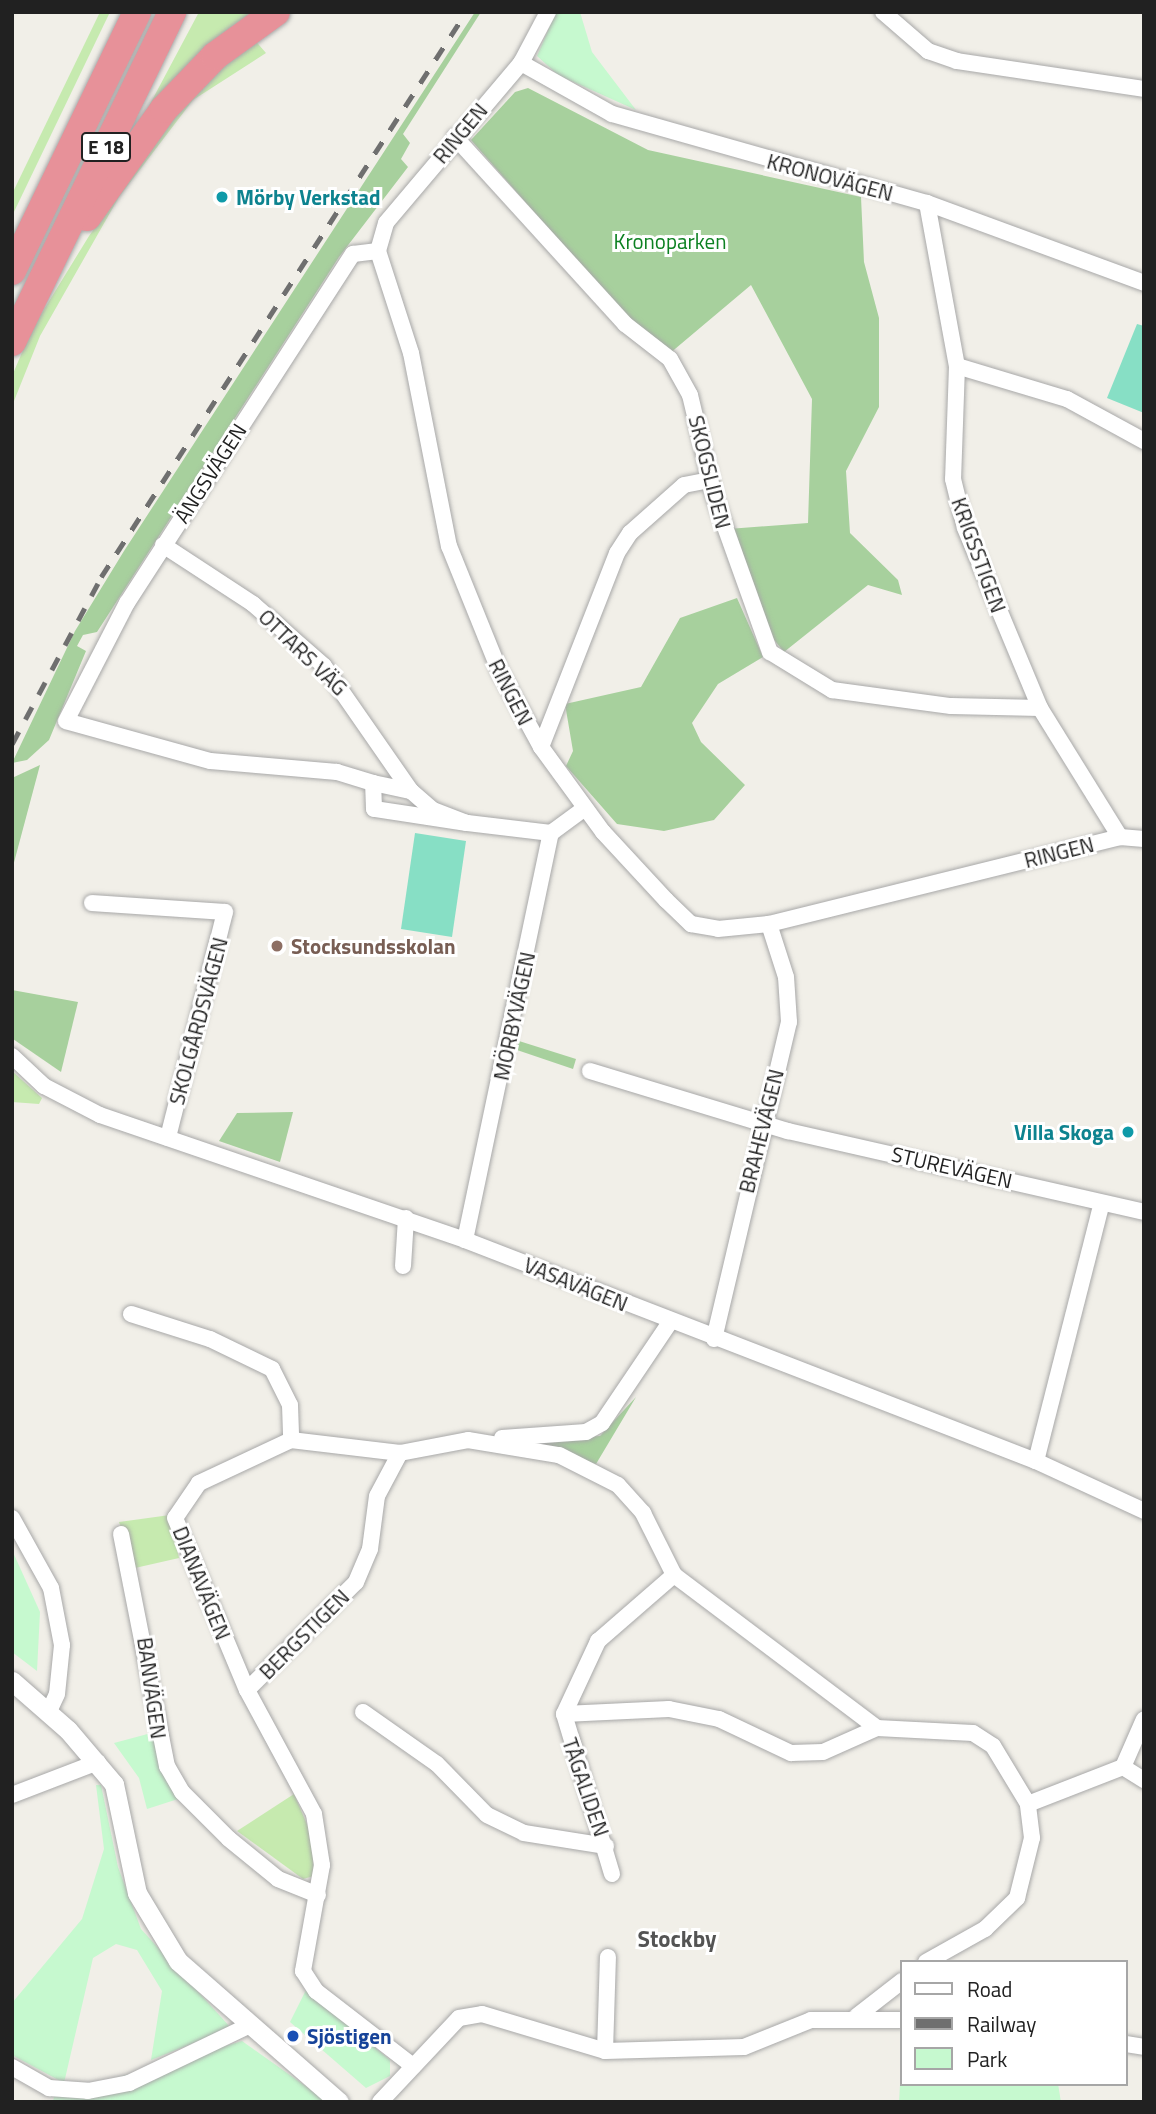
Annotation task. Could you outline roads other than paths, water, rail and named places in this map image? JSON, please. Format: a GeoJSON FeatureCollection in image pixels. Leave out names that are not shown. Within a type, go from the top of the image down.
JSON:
{"type":"FeatureCollection","features":[{"type":"Feature","properties":{"kind":"highway","name":"E 18"},"geometry":{"type":"LineString","coordinates":[[12,342],[172,12]]}},
{"type":"Feature","properties":{"kind":"highway"},"geometry":{"type":"LineString","coordinates":[[41,282],[164,109],[215,56],[276,12]]}},
{"type":"Feature","properties":{"kind":"highway","name":"E 18"},"geometry":{"type":"LineString","coordinates":[[12,271],[135,15]]}},
{"type":"Feature","properties":{"kind":"street","name":"RINGEN"},"geometry":{"type":"LineString","coordinates":[[548,12],[521,63],[455,137],[386,223],[378,251],[411,354],[449,546],[499,670],[541,747],[585,808],[691,924],[718,929],[769,924],[1120,837],[1144,838]]}},
{"type":"Feature","properties":{"kind":"street"},"geometry":{"type":"LineString","coordinates":[[883,12],[928,51],[957,61],[1144,89]]}},
{"type":"Feature","properties":{"kind":"street","name":"KRONOVÄGEN"},"geometry":{"type":"LineString","coordinates":[[521,63],[612,114],[926,203],[1144,283]]}},
{"type":"Feature","properties":{"kind":"street","name":"SKOGSLIDEN"},"geometry":{"type":"LineString","coordinates":[[455,137],[625,324],[670,359],[691,396],[709,480],[756,624],[770,652],[797,674],[832,690],[938,705],[1040,708]]}},
{"type":"Feature","properties":{"kind":"street","name":"KRIGSSTIGEN"},"geometry":{"type":"LineString","coordinates":[[926,203],[957,366],[953,479],[965,528],[1040,708],[1120,837]]}},
{"type":"Feature","properties":{"kind":"street","name":"ÄNGSVÄGEN"},"geometry":{"type":"LineString","coordinates":[[373,783],[337,772],[209,761],[66,721],[89,667],[163,545],[353,254],[378,251]]}},
{"type":"Feature","properties":{"kind":"street"},"geometry":{"type":"LineString","coordinates":[[957,366],[1067,399],[1144,441]]}},
{"type":"Feature","properties":{"kind":"street"},"geometry":{"type":"LineString","coordinates":[[541,747],[630,533],[684,485],[709,480]]}},
{"type":"Feature","properties":{"kind":"street","name":"OTTARS VÄG"},"geometry":{"type":"LineString","coordinates":[[163,545],[253,604],[324,666],[355,702],[411,791]]}},
{"type":"Feature","properties":{"kind":"street"},"geometry":{"type":"LineString","coordinates":[[467,824],[433,810],[411,791],[373,783],[373,809],[467,824],[551,833],[585,808]]}},
{"type":"Feature","properties":{"kind":"street","name":"MÖRBYVÄGEN"},"geometry":{"type":"LineString","coordinates":[[465,1240],[551,833]]}},
{"type":"Feature","properties":{"kind":"street","name":"SKOLGÅRDSVÄGEN"},"geometry":{"type":"LineString","coordinates":[[92,903],[225,912],[168,1138]]}},
{"type":"Feature","properties":{"kind":"street","name":"BRAHEVÄGEN"},"geometry":{"type":"LineString","coordinates":[[714,1339],[761,1123],[789,1022],[786,977],[769,924]]}},
{"type":"Feature","properties":{"kind":"street","name":"VASAVÄGEN"},"geometry":{"type":"LineString","coordinates":[[12,1056],[65,1099],[168,1138],[465,1240],[670,1322],[1036,1461],[1144,1511]]}},
{"type":"Feature","properties":{"kind":"street","name":"STUREVÄGEN"},"geometry":{"type":"LineString","coordinates":[[590,1071],[761,1123],[1144,1212]]}},
{"type":"Feature","properties":{"kind":"street"},"geometry":{"type":"LineString","coordinates":[[1036,1461],[1102,1203]]}},
{"type":"Feature","properties":{"kind":"street"},"geometry":{"type":"LineString","coordinates":[[403,1266],[406,1218]]}},
{"type":"Feature","properties":{"kind":"street"},"geometry":{"type":"LineString","coordinates":[[131,1314],[210,1339],[272,1369],[290,1405],[290,1440],[400,1453],[468,1440],[594,1428],[670,1322]]}},
{"type":"Feature","properties":{"kind":"street","name":"DIANAVÄGEN"},"geometry":{"type":"LineString","coordinates":[[247,1690],[180,1534],[175,1518],[178,1492],[290,1440]]}},
{"type":"Feature","properties":{"kind":"street"},"geometry":{"type":"LineString","coordinates":[[468,1440],[559,1455],[618,1485],[643,1514],[674,1574],[877,1728]]}},
{"type":"Feature","properties":{"kind":"street","name":"BERGSTIGEN"},"geometry":{"type":"LineString","coordinates":[[400,1453],[377,1496],[370,1549],[356,1582],[247,1690],[314,1814],[322,1865],[303,1970],[316,1991],[413,2066]]}},
{"type":"Feature","properties":{"kind":"street"},"geometry":{"type":"LineString","coordinates":[[12,1518],[51,1588],[60,1634],[57,1694],[48,1713]]}},
{"type":"Feature","properties":{"kind":"street","name":"BANVÄGEN"},"geometry":{"type":"LineString","coordinates":[[121,1534],[167,1766],[229,1839],[278,1879],[318,1895]]}},
{"type":"Feature","properties":{"kind":"street","name":"TÅGALIDEN"},"geometry":{"type":"LineString","coordinates":[[612,1874],[606,1846],[570,1750],[564,1714],[598,1641],[674,1574]]}},
{"type":"Feature","properties":{"kind":"street"},"geometry":{"type":"LineString","coordinates":[[12,1681],[98,1762],[114,1784],[136,1893],[178,1961],[248,2026],[339,2102]]}},
{"type":"Feature","properties":{"kind":"street"},"geometry":{"type":"LineString","coordinates":[[564,1714],[669,1709],[719,1719],[791,1753],[823,1752],[877,1728],[973,1733],[993,1746],[1028,1804],[1032,1838],[1017,1898],[985,1929],[930,1960]]}},
{"type":"Feature","properties":{"kind":"street"},"geometry":{"type":"LineString","coordinates":[[363,1712],[437,1764],[499,1821],[524,1833],[606,1846]]}},
{"type":"Feature","properties":{"kind":"street"},"geometry":{"type":"LineString","coordinates":[[1028,1804],[1123,1767],[1144,1718]]}},
{"type":"Feature","properties":{"kind":"street"},"geometry":{"type":"LineString","coordinates":[[12,1795],[98,1762]]}},
{"type":"Feature","properties":{"kind":"street"},"geometry":{"type":"LineString","coordinates":[[1123,1767],[1144,1780]]}},
{"type":"Feature","properties":{"kind":"street"},"geometry":{"type":"LineString","coordinates":[[605,2051],[608,1957]]}},
{"type":"Feature","properties":{"kind":"street"},"geometry":{"type":"LineString","coordinates":[[857,2016],[900,1983]]}},
{"type":"Feature","properties":{"kind":"street"},"geometry":{"type":"LineString","coordinates":[[380,2102],[459,2018],[482,2014],[605,2051],[744,2047],[811,2020],[857,2016],[900,2020]]}},
{"type":"Feature","properties":{"kind":"street"},"geometry":{"type":"LineString","coordinates":[[12,2067],[50,2088],[88,2091],[129,2083],[248,2026]]}},
{"type":"Feature","properties":{"kind":"railway"},"geometry":{"type":"LineString","coordinates":[[12,744],[101,577],[466,12]]}},
{"type":"Feature","properties":{"kind":"place","name":"Mörby Verkstad"},"geometry":{"type":"Point","coordinates":[222,197]}},
{"type":"Feature","properties":{"kind":"place","name":"Stocksundsskolan"},"geometry":{"type":"Point","coordinates":[277,946]}},
{"type":"Feature","properties":{"kind":"place","name":"Villa Skoga"},"geometry":{"type":"Point","coordinates":[1128,1132]}},
{"type":"Feature","properties":{"kind":"place","name":"Sjöstigen"},"geometry":{"type":"Point","coordinates":[293,2036]}},
{"type":"Feature","properties":{"kind":"district","name":"Stockby"},"geometry":{"type":"Point","coordinates":[677,1939]}},
{"type":"Feature","properties":{"kind":"park label","name":"Kronoparken"},"geometry":{"type":"Point","coordinates":[670,241]}}]}
